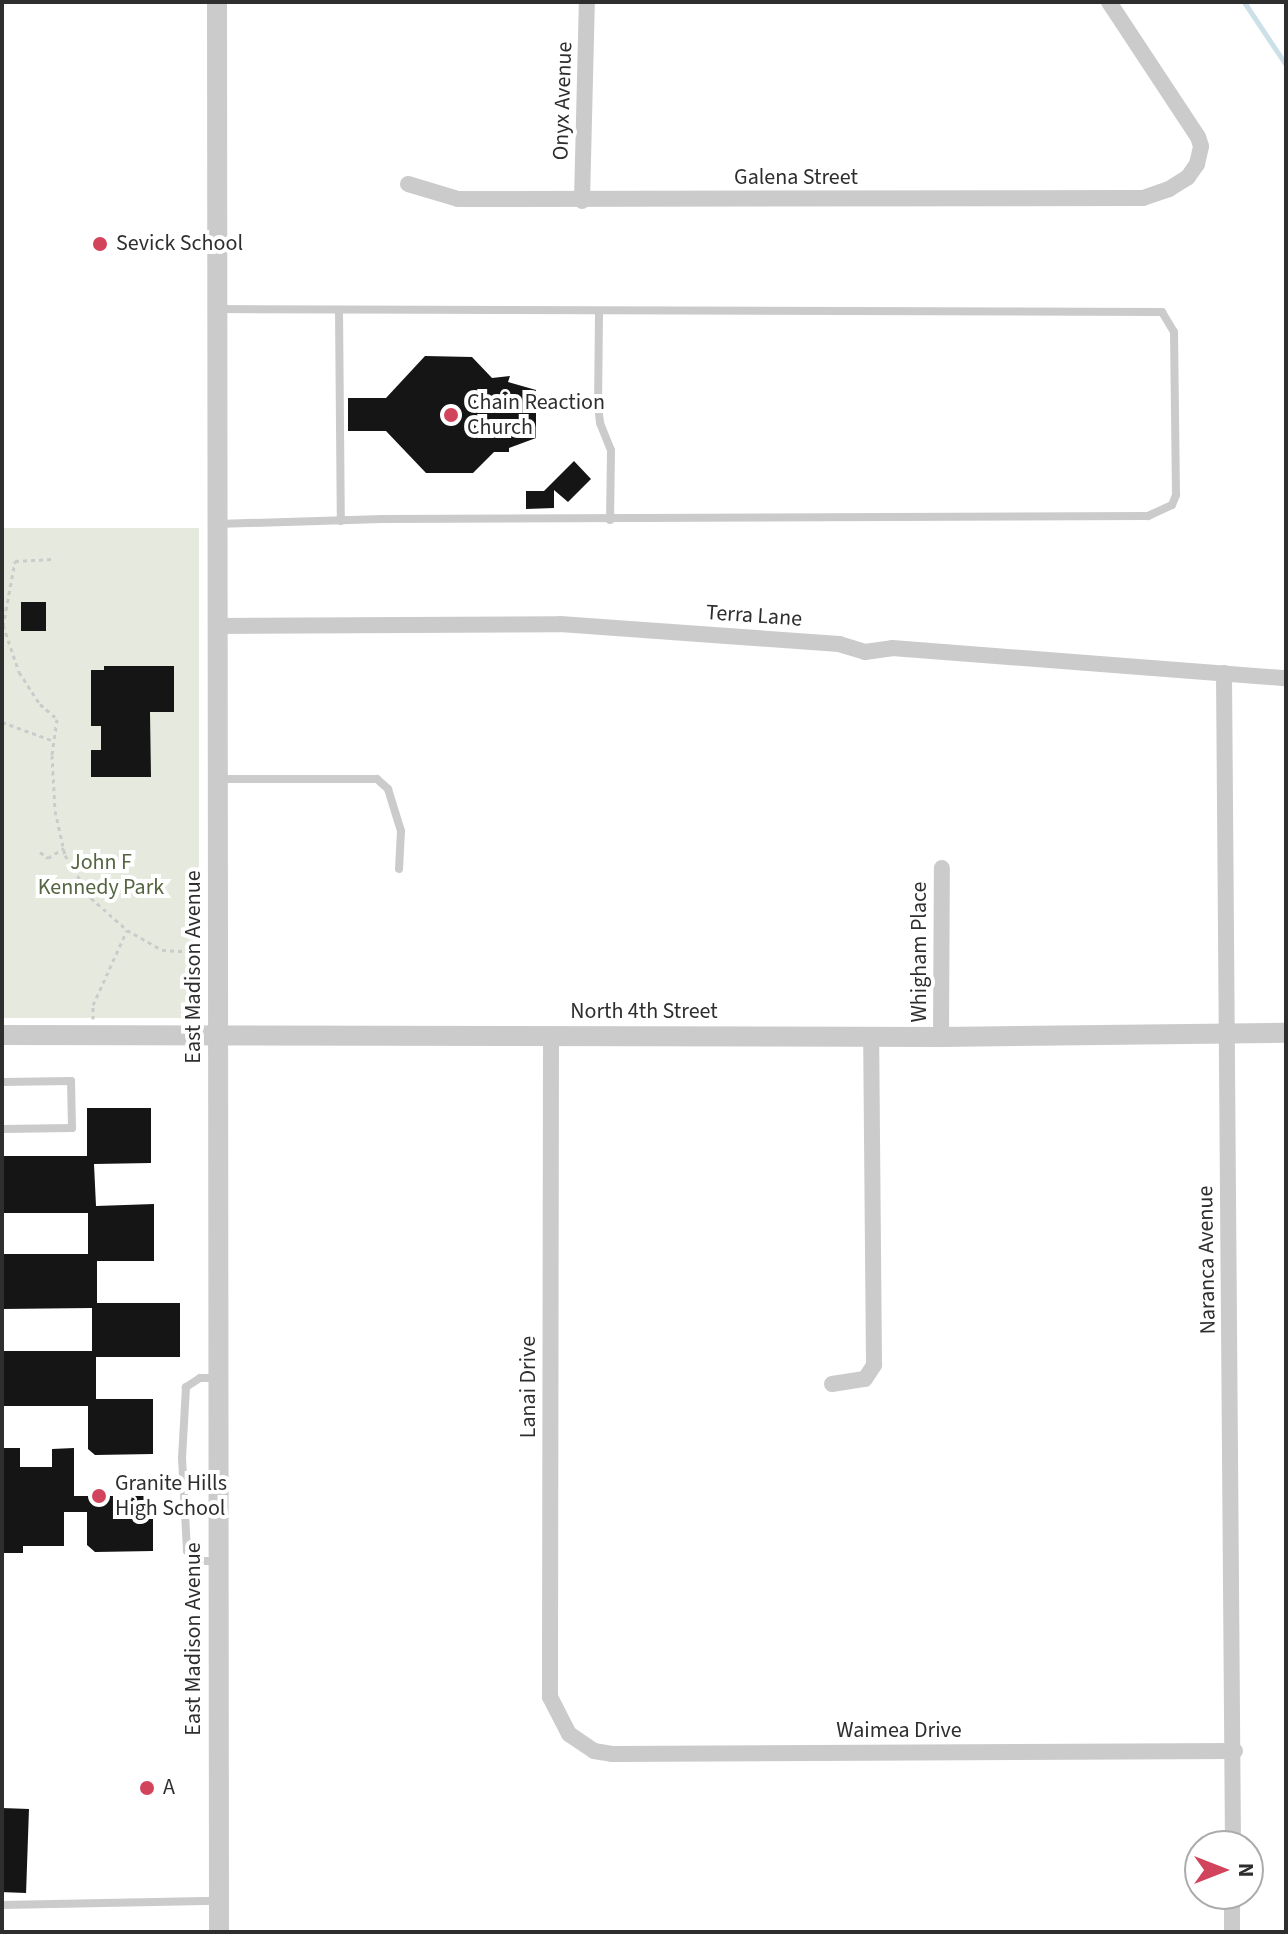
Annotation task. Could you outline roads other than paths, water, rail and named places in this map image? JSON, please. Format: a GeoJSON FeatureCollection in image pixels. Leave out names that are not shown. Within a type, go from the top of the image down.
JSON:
{"type":"FeatureCollection","features":[{"type":"Feature","properties":{"kind":"street","name":"East Madison Avenue"},"geometry":{"type":"LineString","coordinates":[[217,2],[219,1932]]}},
{"type":"Feature","properties":{"kind":"street","name":"Onyx Avenue"},"geometry":{"type":"LineString","coordinates":[[582,201],[587,2]]}},
{"type":"Feature","properties":{"kind":"street","name":"Galena Street"},"geometry":{"type":"LineString","coordinates":[[408,184],[458,199],[582,201],[1129,199],[1156,195],[1181,181],[1197,164],[1198,137],[1109,2]]}},
{"type":"Feature","properties":{"kind":"street","name":"Terra Lane"},"geometry":{"type":"LineString","coordinates":[[216,626],[560,624],[839,644],[865,652],[892,648],[1286,678]]}},
{"type":"Feature","properties":{"kind":"street","name":"Naranca Avenue"},"geometry":{"type":"LineString","coordinates":[[1224,673],[1233,1830]]}},
{"type":"Feature","properties":{"kind":"street","name":"Whigham Place"},"geometry":{"type":"LineString","coordinates":[[941,1037],[942,868]]}},
{"type":"Feature","properties":{"kind":"street","name":"North 4th Street"},"geometry":{"type":"LineString","coordinates":[[2,1035],[941,1037],[1286,1033]]}},
{"type":"Feature","properties":{"kind":"street","name":"Lanai Drive"},"geometry":{"type":"LineString","coordinates":[[551,1036],[550,1697],[569,1734]]}},
{"type":"Feature","properties":{"kind":"street"},"geometry":{"type":"LineString","coordinates":[[832,1384],[865,1379],[874,1365],[871,1036]]}},
{"type":"Feature","properties":{"kind":"street","name":"Waimea Drive"},"geometry":{"type":"LineString","coordinates":[[569,1734],[594,1751],[612,1754],[1235,1751]]}},
{"type":"Feature","properties":{"kind":"street"},"geometry":{"type":"LineString","coordinates":[[1232,1910],[1232,1932]]}},
{"type":"Feature","properties":{"kind":"lane"},"geometry":{"type":"LineString","coordinates":[[215,309],[1162,312],[1174,332],[1176,495],[1172,505],[1148,516],[216,524]]}},
{"type":"Feature","properties":{"kind":"lane"},"geometry":{"type":"LineString","coordinates":[[339,310],[341,521]]}},
{"type":"Feature","properties":{"kind":"lane"},"geometry":{"type":"LineString","coordinates":[[599,312],[599,418],[611,450],[610,520]]}},
{"type":"Feature","properties":{"kind":"lane"},"geometry":{"type":"LineString","coordinates":[[219,779],[377,779],[388,789],[401,831],[399,869]]}},
{"type":"Feature","properties":{"kind":"lane"},"geometry":{"type":"LineString","coordinates":[[2,1082],[71,1081],[72,1128],[2,1129]]}},
{"type":"Feature","properties":{"kind":"lane"},"geometry":{"type":"LineString","coordinates":[[218,1378],[200,1378],[186,1387],[182,1458],[187,1551],[202,1561],[218,1561]]}},
{"type":"Feature","properties":{"kind":"lane"},"geometry":{"type":"LineString","coordinates":[[2,1905],[219,1901]]}},
{"type":"Feature","properties":{"kind":"waterway"},"geometry":{"type":"LineString","coordinates":[[1244,2],[1286,65]]}},
{"type":"Feature","properties":{"kind":"place","name":"Sevick School"},"geometry":{"type":"Point","coordinates":[100,244]}},
{"type":"Feature","properties":{"kind":"place","name":"Chain Reaction Church"},"geometry":{"type":"Point","coordinates":[451,415]}},
{"type":"Feature","properties":{"kind":"place","name":"Granite Hills High School"},"geometry":{"type":"Point","coordinates":[99,1496]}},
{"type":"Feature","properties":{"kind":"place","name":"A"},"geometry":{"type":"Point","coordinates":[147,1788]}},
{"type":"Feature","properties":{"kind":"park label","name":"John F Kennedy Park"},"geometry":{"type":"Point","coordinates":[101,874]}}]}
